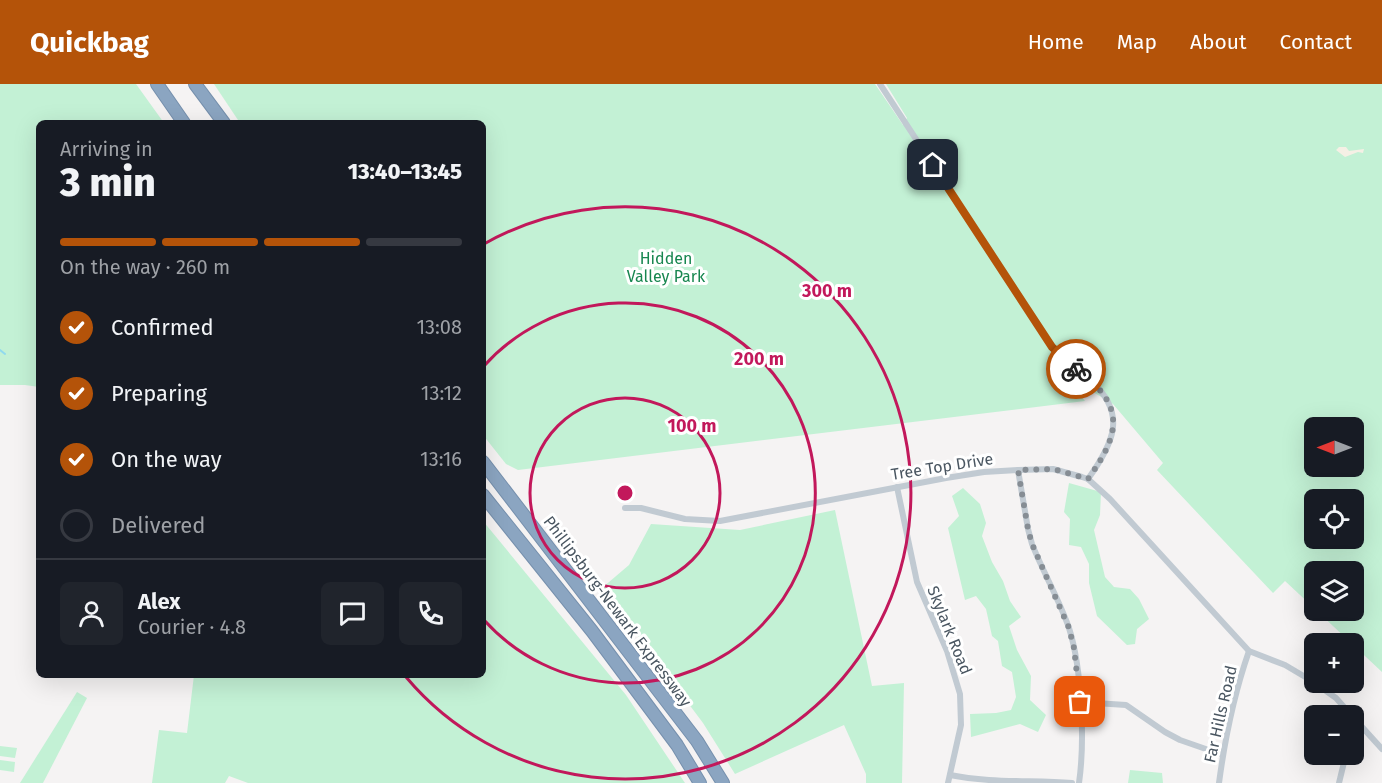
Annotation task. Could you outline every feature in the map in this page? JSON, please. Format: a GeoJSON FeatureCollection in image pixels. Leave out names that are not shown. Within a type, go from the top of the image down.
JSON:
{"type":"FeatureCollection","features":[{"type":"Feature","properties":{"kind":"highway"},"geometry":{"type":"LineString","coordinates":[[157,84],[182,120]]}},
{"type":"Feature","properties":{"kind":"highway"},"geometry":{"type":"LineString","coordinates":[[195,84],[224,120]]}},
{"type":"Feature","properties":{"kind":"highway"},"geometry":{"type":"LineString","coordinates":[[203,84],[224,120]]}},
{"type":"Feature","properties":{"kind":"highway","name":"Phillipsburg-Newark Expressway"},"geometry":{"type":"LineString","coordinates":[[486,466],[697,741],[723,783]]}},
{"type":"Feature","properties":{"kind":"highway","name":"Phillipsburg-Newark Expressway"},"geometry":{"type":"LineString","coordinates":[[486,499],[599,641],[677,745],[700,783]]}},
{"type":"Feature","properties":{"kind":"street"},"geometry":{"type":"LineString","coordinates":[[880,84],[1052,347],[1064,360],[1093,382],[1110,405],[1114,421],[1112,435],[1088,479]]}},
{"type":"Feature","properties":{"kind":"street","name":"Tree Top Drive"},"geometry":{"type":"LineString","coordinates":[[624,508],[641,508],[685,519],[720,521],[984,472],[1053,469],[1088,479],[1110,499],[1249,651],[1285,665],[1312,681],[1342,705]]}},
{"type":"Feature","properties":{"kind":"street"},"geometry":{"type":"LineString","coordinates":[[1018,470],[1032,544],[1069,628],[1074,648],[1083,753],[1079,783]]}},
{"type":"Feature","properties":{"kind":"street","name":"Skylark Road"},"geometry":{"type":"LineString","coordinates":[[897,487],[917,582],[946,651],[960,694],[962,725],[948,783]]}},
{"type":"Feature","properties":{"kind":"street","name":"Far Hills Road"},"geometry":{"type":"LineString","coordinates":[[1219,783],[1222,754],[1240,678],[1249,651]]}},
{"type":"Feature","properties":{"kind":"street"},"geometry":{"type":"LineString","coordinates":[[1080,702],[1126,705],[1180,740],[1222,754]]}},
{"type":"Feature","properties":{"kind":"street","name":"Tree Top Drive"},"geometry":{"type":"LineString","coordinates":[[1364,729],[1382,749]]}},
{"type":"Feature","properties":{"kind":"street"},"geometry":{"type":"LineString","coordinates":[[1339,783],[1343,765]]}},
{"type":"Feature","properties":{"kind":"street"},"geometry":{"type":"LineString","coordinates":[[950,775],[977,780],[1072,783]]}},
{"type":"Feature","properties":{"kind":"green space"},"geometry":{"type":"Polygon","coordinates":[[[0,84],[136,84],[162,120],[36,120],[36,387],[0,385],[0,84]]]}},
{"type":"Feature","properties":{"kind":"green space","name":"Hidden Valley Park"},"geometry":{"type":"Polygon","coordinates":[[[214,84],[875,84],[903,125],[907,118],[886,84],[1382,84],[1382,672],[1364,655],[1364,633],[1340,633],[1328,621],[1364,621],[1364,561],[1304,561],[1304,599],[1285,581],[1273,593],[1157,470],[1163,463],[1113,404],[1078,383],[1074,387],[1085,401],[518,470],[506,464],[486,439],[486,120],[238,120],[214,84]]]}},
{"type":"Feature","properties":{"kind":"green space"},"geometry":{"type":"Polygon","coordinates":[[[1069,483],[1101,492],[1100,515],[1094,530],[1105,577],[1114,587],[1130,589],[1139,599],[1149,619],[1137,629],[1135,644],[1127,645],[1097,616],[1089,583],[1089,564],[1081,547],[1069,545],[1070,519],[1064,512],[1069,483]]]}},
{"type":"Feature","properties":{"kind":"green space"},"geometry":{"type":"Polygon","coordinates":[[[963,488],[980,504],[986,523],[982,536],[1010,601],[1021,617],[1009,626],[1017,650],[1031,676],[1030,700],[1046,715],[1038,732],[1020,724],[971,737],[970,714],[1011,710],[1016,697],[1012,672],[1002,666],[998,641],[992,636],[986,609],[976,596],[965,600],[948,528],[959,516],[952,496],[963,488]]]}},
{"type":"Feature","properties":{"kind":"green space"},"geometry":{"type":"Polygon","coordinates":[[[835,510],[872,686],[904,683],[902,783],[866,783],[866,774],[844,725],[735,774],[703,723],[602,588],[629,565],[651,524],[740,530],[835,510]]]}},
{"type":"Feature","properties":{"kind":"green space"},"geometry":{"type":"Polygon","coordinates":[[[486,525],[626,695],[685,783],[248,783],[229,776],[225,783],[152,783],[159,730],[187,733],[194,678],[486,678],[486,525]]]}},
{"type":"Feature","properties":{"kind":"green space"},"geometry":{"type":"Polygon","coordinates":[[[77,692],[87,698],[43,783],[20,783],[77,692]]]}},
{"type":"Feature","properties":{"kind":"green space"},"geometry":{"type":"Polygon","coordinates":[[[0,746],[17,748],[15,758],[0,756],[0,746]]]}},
{"type":"Feature","properties":{"kind":"green space"},"geometry":{"type":"Polygon","coordinates":[[[0,760],[15,762],[14,772],[0,770],[0,760]]]}},
{"type":"Feature","properties":{"kind":"green space"},"geometry":{"type":"Polygon","coordinates":[[[1130,770],[1162,773],[1163,783],[1128,783],[1130,770]]]}},
{"type":"Feature","properties":{"kind":"sand"},"geometry":{"type":"Polygon","coordinates":[[[1339,147],[1346,147],[1349,151],[1364,149],[1363,153],[1358,152],[1345,157],[1336,150],[1339,147]]]}},
{"type":"Feature","properties":{"kind":"waterway"},"geometry":{"type":"LineString","coordinates":[[0,350],[5,354]]}},
{"type":"Feature","properties":{"kind":"way so far"},"geometry":{"type":"LineString","coordinates":[[1076,369],[1100,390],[1110,405],[1114,421],[1112,435],[1095,469],[1088,479],[1061,470],[1041,468],[1018,470],[1032,544],[1069,628],[1074,648],[1080,702]]}},
{"type":"Feature","properties":{"kind":"route"},"geometry":{"type":"LineString","coordinates":[[933,165],[1052,347],[1076,369]]}}]}
